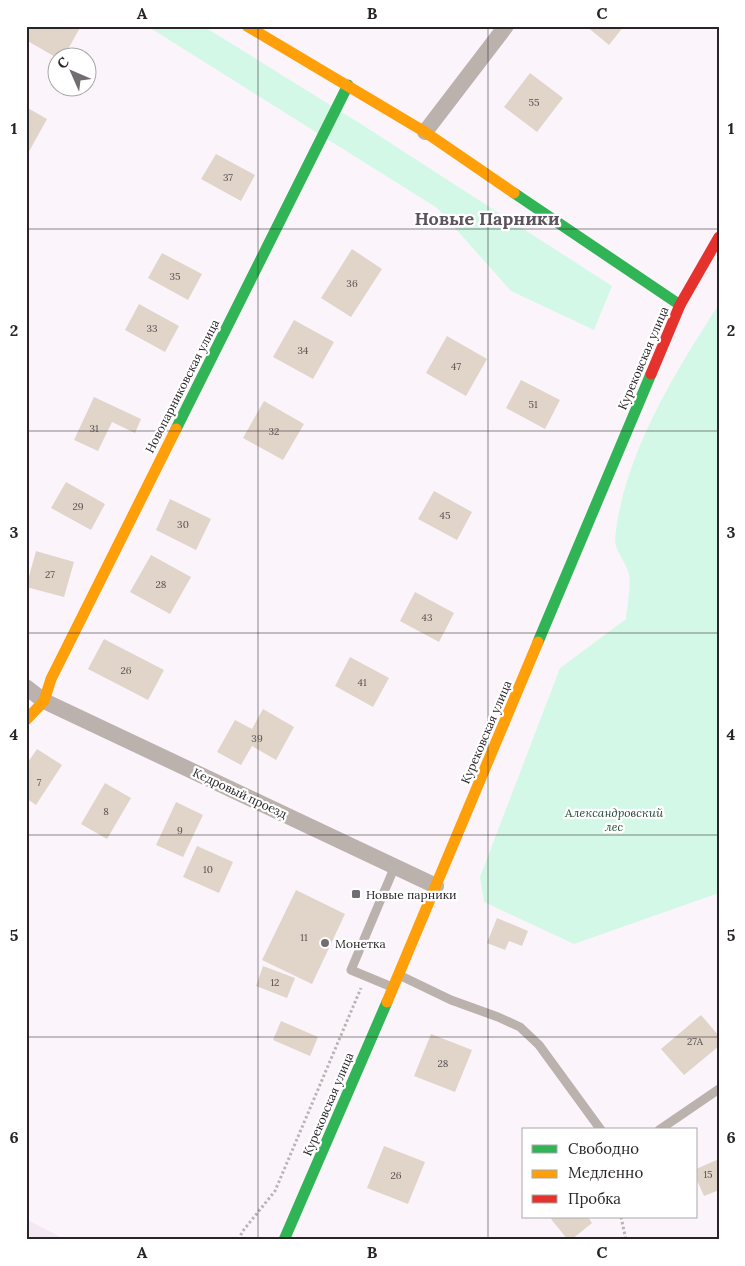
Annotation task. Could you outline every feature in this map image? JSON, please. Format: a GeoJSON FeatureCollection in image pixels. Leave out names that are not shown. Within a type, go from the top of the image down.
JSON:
{"type":"FeatureCollection","features":[{"type":"Feature","properties":{"kind":"street"},"geometry":{"type":"LineString","coordinates":[[247,26],[425,132],[680,305]]}},
{"type":"Feature","properties":{"kind":"street"},"geometry":{"type":"LineString","coordinates":[[425,132],[506,26]]}},
{"type":"Feature","properties":{"kind":"street","name":"Новопарниковская улица"},"geometry":{"type":"LineString","coordinates":[[44,701],[51,679],[348,85]]}},
{"type":"Feature","properties":{"kind":"street","name":"Курековская улица"},"geometry":{"type":"LineString","coordinates":[[284,1240],[393,988],[680,305],[719,237]]}},
{"type":"Feature","properties":{"kind":"street","name":"Кедровый проезд"},"geometry":{"type":"LineString","coordinates":[[26,688],[44,701],[436,886]]}},
{"type":"Feature","properties":{"kind":"street"},"geometry":{"type":"LineString","coordinates":[[26,720],[44,701]]}},
{"type":"Feature","properties":{"kind":"lane"},"geometry":{"type":"LineString","coordinates":[[393,988],[351,970],[395,866]]}},
{"type":"Feature","properties":{"kind":"lane"},"geometry":{"type":"LineString","coordinates":[[398,975],[451,1000],[520,1027],[539,1045],[600,1128]]}},
{"type":"Feature","properties":{"kind":"lane"},"geometry":{"type":"LineString","coordinates":[[662,1128],[719,1089]]}},
{"type":"Feature","properties":{"kind":"path"},"geometry":{"type":"LineString","coordinates":[[239,1240],[242,1232],[275,1191],[366,976]]}},
{"type":"Feature","properties":{"kind":"path"},"geometry":{"type":"LineString","coordinates":[[621,1218],[626,1240]]}},
{"type":"Feature","properties":{"kind":"shaded area"},"geometry":{"type":"Polygon","coordinates":[[[26,1219],[66,1240],[26,1240],[26,1219]]]}},
{"type":"Feature","properties":{"kind":"green space"},"geometry":{"type":"Polygon","coordinates":[[[147,26],[203,26],[361,124],[612,286],[594,330],[511,291],[437,208],[147,26]]]}},
{"type":"Feature","properties":{"kind":"green space","name":"Александровский лес"},"geometry":{"type":"Polygon","coordinates":[[[719,304],[719,896],[716,894],[574,944],[484,902],[480,877],[560,668],[626,619],[629,574],[616,547],[615,538],[620,507],[629,476],[640,446],[669,387],[719,304]]]}},
{"type":"Feature","properties":{"kind":"building"},"geometry":{"type":"Polygon","coordinates":[[[28,26],[81,26],[69,48],[48,48],[48,53],[26,40],[28,26]]]}},
{"type":"Feature","properties":{"kind":"building"},"geometry":{"type":"Polygon","coordinates":[[[586,26],[624,26],[609,45],[586,26]]]}},
{"type":"Feature","properties":{"kind":"building"},"geometry":{"type":"Polygon","coordinates":[[[530,73],[563,98],[537,132],[504,107],[530,73]]]}},
{"type":"Feature","properties":{"kind":"building"},"geometry":{"type":"Polygon","coordinates":[[[26,107],[47,119],[26,157],[26,107]]]}},
{"type":"Feature","properties":{"kind":"building"},"geometry":{"type":"Polygon","coordinates":[[[216,154],[255,175],[241,201],[201,179],[216,154]]]}},
{"type":"Feature","properties":{"kind":"building"},"geometry":{"type":"Polygon","coordinates":[[[352,249],[382,269],[351,317],[321,298],[352,249]]]}},
{"type":"Feature","properties":{"kind":"building"},"geometry":{"type":"Polygon","coordinates":[[[162,253],[202,274],[188,300],[148,278],[162,253]]]}},
{"type":"Feature","properties":{"kind":"building"},"geometry":{"type":"Polygon","coordinates":[[[139,304],[179,326],[165,352],[125,330],[139,304]]]}},
{"type":"Feature","properties":{"kind":"building"},"geometry":{"type":"Polygon","coordinates":[[[294,320],[334,342],[313,379],[273,357],[294,320]]]}},
{"type":"Feature","properties":{"kind":"building"},"geometry":{"type":"Polygon","coordinates":[[[447,336],[487,359],[466,396],[426,373],[447,336]]]}},
{"type":"Feature","properties":{"kind":"building"},"geometry":{"type":"Polygon","coordinates":[[[521,380],[560,400],[545,429],[506,408],[521,380]]]}},
{"type":"Feature","properties":{"kind":"building"},"geometry":{"type":"Polygon","coordinates":[[[94,397],[141,419],[135,433],[112,422],[98,451],[74,440],[94,397]]]}},
{"type":"Feature","properties":{"kind":"building"},"geometry":{"type":"Polygon","coordinates":[[[264,401],[304,424],[283,460],[243,438],[264,401]]]}},
{"type":"Feature","properties":{"kind":"building"},"geometry":{"type":"Polygon","coordinates":[[[66,482],[105,504],[91,530],[51,508],[66,482]]]}},
{"type":"Feature","properties":{"kind":"building"},"geometry":{"type":"Polygon","coordinates":[[[434,491],[472,512],[457,540],[418,519],[434,491]]]}},
{"type":"Feature","properties":{"kind":"building"},"geometry":{"type":"Polygon","coordinates":[[[170,499],[211,519],[196,550],[156,530],[170,499]]]}},
{"type":"Feature","properties":{"kind":"building"},"geometry":{"type":"Polygon","coordinates":[[[36,551],[74,562],[64,597],[26,587],[36,551]]]}},
{"type":"Feature","properties":{"kind":"building"},"geometry":{"type":"Polygon","coordinates":[[[151,555],[191,577],[170,614],[130,592],[151,555]]]}},
{"type":"Feature","properties":{"kind":"building"},"geometry":{"type":"Polygon","coordinates":[[[415,592],[454,613],[439,642],[400,621],[415,592]]]}},
{"type":"Feature","properties":{"kind":"building"},"geometry":{"type":"Polygon","coordinates":[[[104,639],[164,670],[148,700],[88,669],[104,639]]]}},
{"type":"Feature","properties":{"kind":"building"},"geometry":{"type":"Polygon","coordinates":[[[350,657],[389,678],[373,707],[335,686],[350,657]]]}},
{"type":"Feature","properties":{"kind":"building"},"geometry":{"type":"Polygon","coordinates":[[[263,709],[294,727],[276,760],[252,746],[241,765],[217,752],[235,720],[252,729],[263,709]]]}},
{"type":"Feature","properties":{"kind":"building"},"geometry":{"type":"Polygon","coordinates":[[[37,749],[62,765],[36,805],[26,798],[26,765],[37,749]]]}},
{"type":"Feature","properties":{"kind":"building"},"geometry":{"type":"Polygon","coordinates":[[[105,783],[131,798],[107,839],[81,824],[105,783]]]}},
{"type":"Feature","properties":{"kind":"building"},"geometry":{"type":"Polygon","coordinates":[[[176,802],[203,815],[183,857],[156,845],[176,802]]]}},
{"type":"Feature","properties":{"kind":"building"},"geometry":{"type":"Polygon","coordinates":[[[197,846],[233,862],[219,893],[183,877],[197,846]]]}},
{"type":"Feature","properties":{"kind":"building"},"geometry":{"type":"Polygon","coordinates":[[[296,890],[345,914],[312,984],[262,960],[296,890]]]}},
{"type":"Feature","properties":{"kind":"building"},"geometry":{"type":"Polygon","coordinates":[[[497,918],[528,931],[522,946],[509,941],[505,950],[487,943],[497,918]]]}},
{"type":"Feature","properties":{"kind":"building"},"geometry":{"type":"Polygon","coordinates":[[[263,966],[295,978],[287,998],[256,986],[263,966]]]}},
{"type":"Feature","properties":{"kind":"building"},"geometry":{"type":"Polygon","coordinates":[[[701,1015],[719,1036],[719,1046],[684,1075],[661,1049],[701,1015]]]}},
{"type":"Feature","properties":{"kind":"building"},"geometry":{"type":"Polygon","coordinates":[[[281,1021],[318,1037],[310,1056],[273,1040],[281,1021]]]}},
{"type":"Feature","properties":{"kind":"building"},"geometry":{"type":"Polygon","coordinates":[[[431,1034],[472,1050],[455,1092],[414,1076],[431,1034]]]}},
{"type":"Feature","properties":{"kind":"building"},"geometry":{"type":"Polygon","coordinates":[[[384,1146],[425,1162],[408,1204],[367,1188],[384,1146]]]}},
{"type":"Feature","properties":{"kind":"building"},"geometry":{"type":"Polygon","coordinates":[[[719,1159],[719,1190],[704,1196],[698,1182],[698,1168],[719,1159]]]}},
{"type":"Feature","properties":{"kind":"building"},"geometry":{"type":"Polygon","coordinates":[[[589,1218],[592,1223],[571,1240],[568,1240],[551,1219],[589,1218]]]}},
{"type":"Feature","properties":{"kind":"traffic: fast"},"geometry":{"type":"LineString","coordinates":[[176,429],[348,85]]}},
{"type":"Feature","properties":{"kind":"traffic: fast"},"geometry":{"type":"LineString","coordinates":[[514,193],[680,305]]}},
{"type":"Feature","properties":{"kind":"traffic: fast"},"geometry":{"type":"LineString","coordinates":[[538,642],[651,374]]}},
{"type":"Feature","properties":{"kind":"traffic: fast"},"geometry":{"type":"LineString","coordinates":[[284,1240],[387,1002]]}},
{"type":"Feature","properties":{"kind":"traffic: slow"},"geometry":{"type":"LineString","coordinates":[[247,26],[425,132],[514,193]]}},
{"type":"Feature","properties":{"kind":"traffic: slow"},"geometry":{"type":"LineString","coordinates":[[26,720],[44,701],[51,679],[176,429]]}},
{"type":"Feature","properties":{"kind":"traffic: slow"},"geometry":{"type":"LineString","coordinates":[[387,1002],[538,642]]}},
{"type":"Feature","properties":{"kind":"traffic: jam"},"geometry":{"type":"LineString","coordinates":[[651,374],[680,305],[719,237]]}},
{"type":"Feature","properties":{"kind":"place","name":"Новые парники"},"geometry":{"type":"Point","coordinates":[356,894]}},
{"type":"Feature","properties":{"kind":"place","name":"Монетка"},"geometry":{"type":"Point","coordinates":[325,943]}},
{"type":"Feature","properties":{"kind":"district","name":"Новые Парники"},"geometry":{"type":"Point","coordinates":[487,218]}}]}
